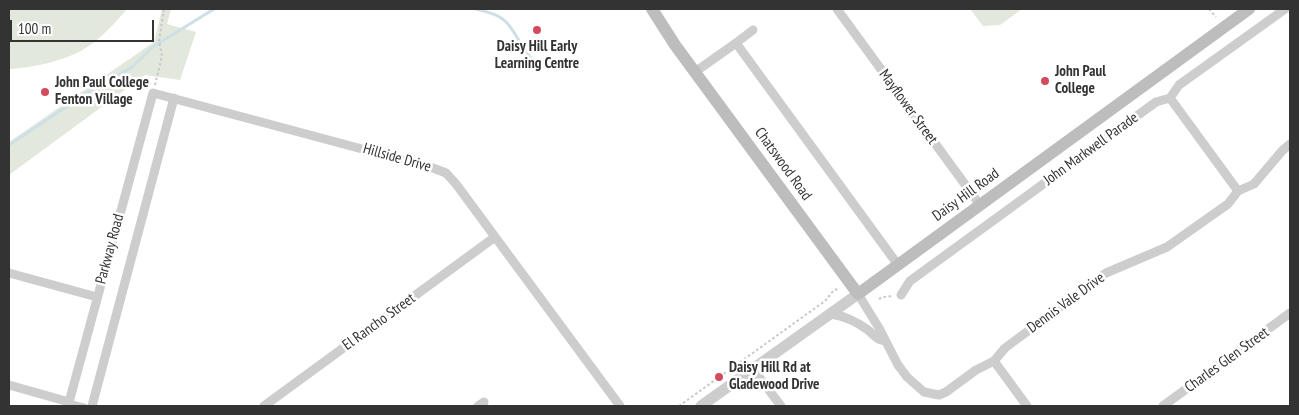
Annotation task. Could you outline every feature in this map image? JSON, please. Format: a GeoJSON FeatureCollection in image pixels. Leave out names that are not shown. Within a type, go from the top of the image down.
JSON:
{"type":"FeatureCollection","features":[{"type":"Feature","properties":{"kind":"main road","name":"Chatswood Road"},"geometry":{"type":"LineString","coordinates":[[652,9],[695,72],[858,294]]}},
{"type":"Feature","properties":{"kind":"main road","name":"Daisy Hill Road"},"geometry":{"type":"LineString","coordinates":[[858,294],[1249,9]]}},
{"type":"Feature","properties":{"kind":"street","name":"Mayflower Street"},"geometry":{"type":"LineString","coordinates":[[837,9],[980,205]]}},
{"type":"Feature","properties":{"kind":"street","name":"John Markwell Parade"},"geometry":{"type":"LineString","coordinates":[[901,295],[910,281],[1156,102],[1170,98],[1179,85],[1286,9]]}},
{"type":"Feature","properties":{"kind":"street"},"geometry":{"type":"LineString","coordinates":[[695,72],[754,30]]}},
{"type":"Feature","properties":{"kind":"street"},"geometry":{"type":"LineString","coordinates":[[736,43],[898,265]]}},
{"type":"Feature","properties":{"kind":"street","name":"Hillside Drive"},"geometry":{"type":"LineString","coordinates":[[153,93],[446,173],[620,406]]}},
{"type":"Feature","properties":{"kind":"street","name":"Parkway Road"},"geometry":{"type":"LineString","coordinates":[[68,404],[153,93]]}},
{"type":"Feature","properties":{"kind":"street","name":"Parkway Road"},"geometry":{"type":"LineString","coordinates":[[92,406],[174,98]]}},
{"type":"Feature","properties":{"kind":"street"},"geometry":{"type":"LineString","coordinates":[[1170,98],[1238,191]]}},
{"type":"Feature","properties":{"kind":"street","name":"Dennis Vale Drive"},"geometry":{"type":"LineString","coordinates":[[939,395],[976,370],[994,361],[1005,348],[1106,273],[1167,247],[1228,204],[1238,191],[1254,184],[1282,150],[1290,144]]}},
{"type":"Feature","properties":{"kind":"street","name":"El Rancho Street"},"geometry":{"type":"LineString","coordinates":[[264,406],[495,237]]}},
{"type":"Feature","properties":{"kind":"street"},"geometry":{"type":"LineString","coordinates":[[9,273],[97,297]]}},
{"type":"Feature","properties":{"kind":"street","name":"Daisy Hill Road"},"geometry":{"type":"LineString","coordinates":[[701,406],[858,294]]}},
{"type":"Feature","properties":{"kind":"street","name":"Chatswood Road"},"geometry":{"type":"LineString","coordinates":[[858,294],[880,328],[895,360],[907,377],[924,392],[939,395]]}},
{"type":"Feature","properties":{"kind":"street","name":"Charles Glen Street"},"geometry":{"type":"LineString","coordinates":[[1163,406],[1290,313]]}},
{"type":"Feature","properties":{"kind":"street","name":"Chatswood Road"},"geometry":{"type":"LineString","coordinates":[[831,314],[845,316],[879,340],[885,341]]}},
{"type":"Feature","properties":{"kind":"street"},"geometry":{"type":"LineString","coordinates":[[994,361],[1027,406]]}},
{"type":"Feature","properties":{"kind":"street"},"geometry":{"type":"LineString","coordinates":[[753,369],[781,406]]}},
{"type":"Feature","properties":{"kind":"street"},"geometry":{"type":"LineString","coordinates":[[9,385],[68,404]]}},
{"type":"Feature","properties":{"kind":"lane"},"geometry":{"type":"LineString","coordinates":[[68,404],[85,406]]}},
{"type":"Feature","properties":{"kind":"path"},"geometry":{"type":"LineString","coordinates":[[153,93],[162,56],[159,41],[164,9]]}},
{"type":"Feature","properties":{"kind":"path"},"geometry":{"type":"LineString","coordinates":[[1210,9],[1216,17]]}},
{"type":"Feature","properties":{"kind":"path"},"geometry":{"type":"LineString","coordinates":[[679,406],[825,301],[834,290],[838,289]]}},
{"type":"Feature","properties":{"kind":"path"},"geometry":{"type":"LineString","coordinates":[[878,299],[901,295]]}},
{"type":"Feature","properties":{"kind":"shaded area"},"geometry":{"type":"Polygon","coordinates":[[[9,9],[127,9],[102,36],[76,53],[48,63],[9,69],[9,9]]]}},
{"type":"Feature","properties":{"kind":"shaded area"},"geometry":{"type":"Polygon","coordinates":[[[162,9],[171,9],[167,24],[196,32],[180,80],[145,75],[9,175],[9,142],[154,42],[162,9]]]}},
{"type":"Feature","properties":{"kind":"shaded area"},"geometry":{"type":"Polygon","coordinates":[[[970,9],[1022,9],[1000,25],[983,26],[970,9]]]}},
{"type":"Feature","properties":{"kind":"waterway"},"geometry":{"type":"LineString","coordinates":[[9,145],[96,87],[131,68],[154,46],[214,9]]}},
{"type":"Feature","properties":{"kind":"waterway"},"geometry":{"type":"LineString","coordinates":[[476,9],[493,14],[504,20],[529,56],[540,65],[560,69],[580,64]]}},
{"type":"Feature","properties":{"kind":"place","name":"Daisy Hill Early Learning Centre"},"geometry":{"type":"Point","coordinates":[537,30]}},
{"type":"Feature","properties":{"kind":"place","name":"John Paul College"},"geometry":{"type":"Point","coordinates":[1045,81]}},
{"type":"Feature","properties":{"kind":"place","name":"John Paul College Fenton Village"},"geometry":{"type":"Point","coordinates":[45,92]}},
{"type":"Feature","properties":{"kind":"place","name":"Daisy Hill Rd at Gladewood Drive"},"geometry":{"type":"Point","coordinates":[719,377]}}]}
